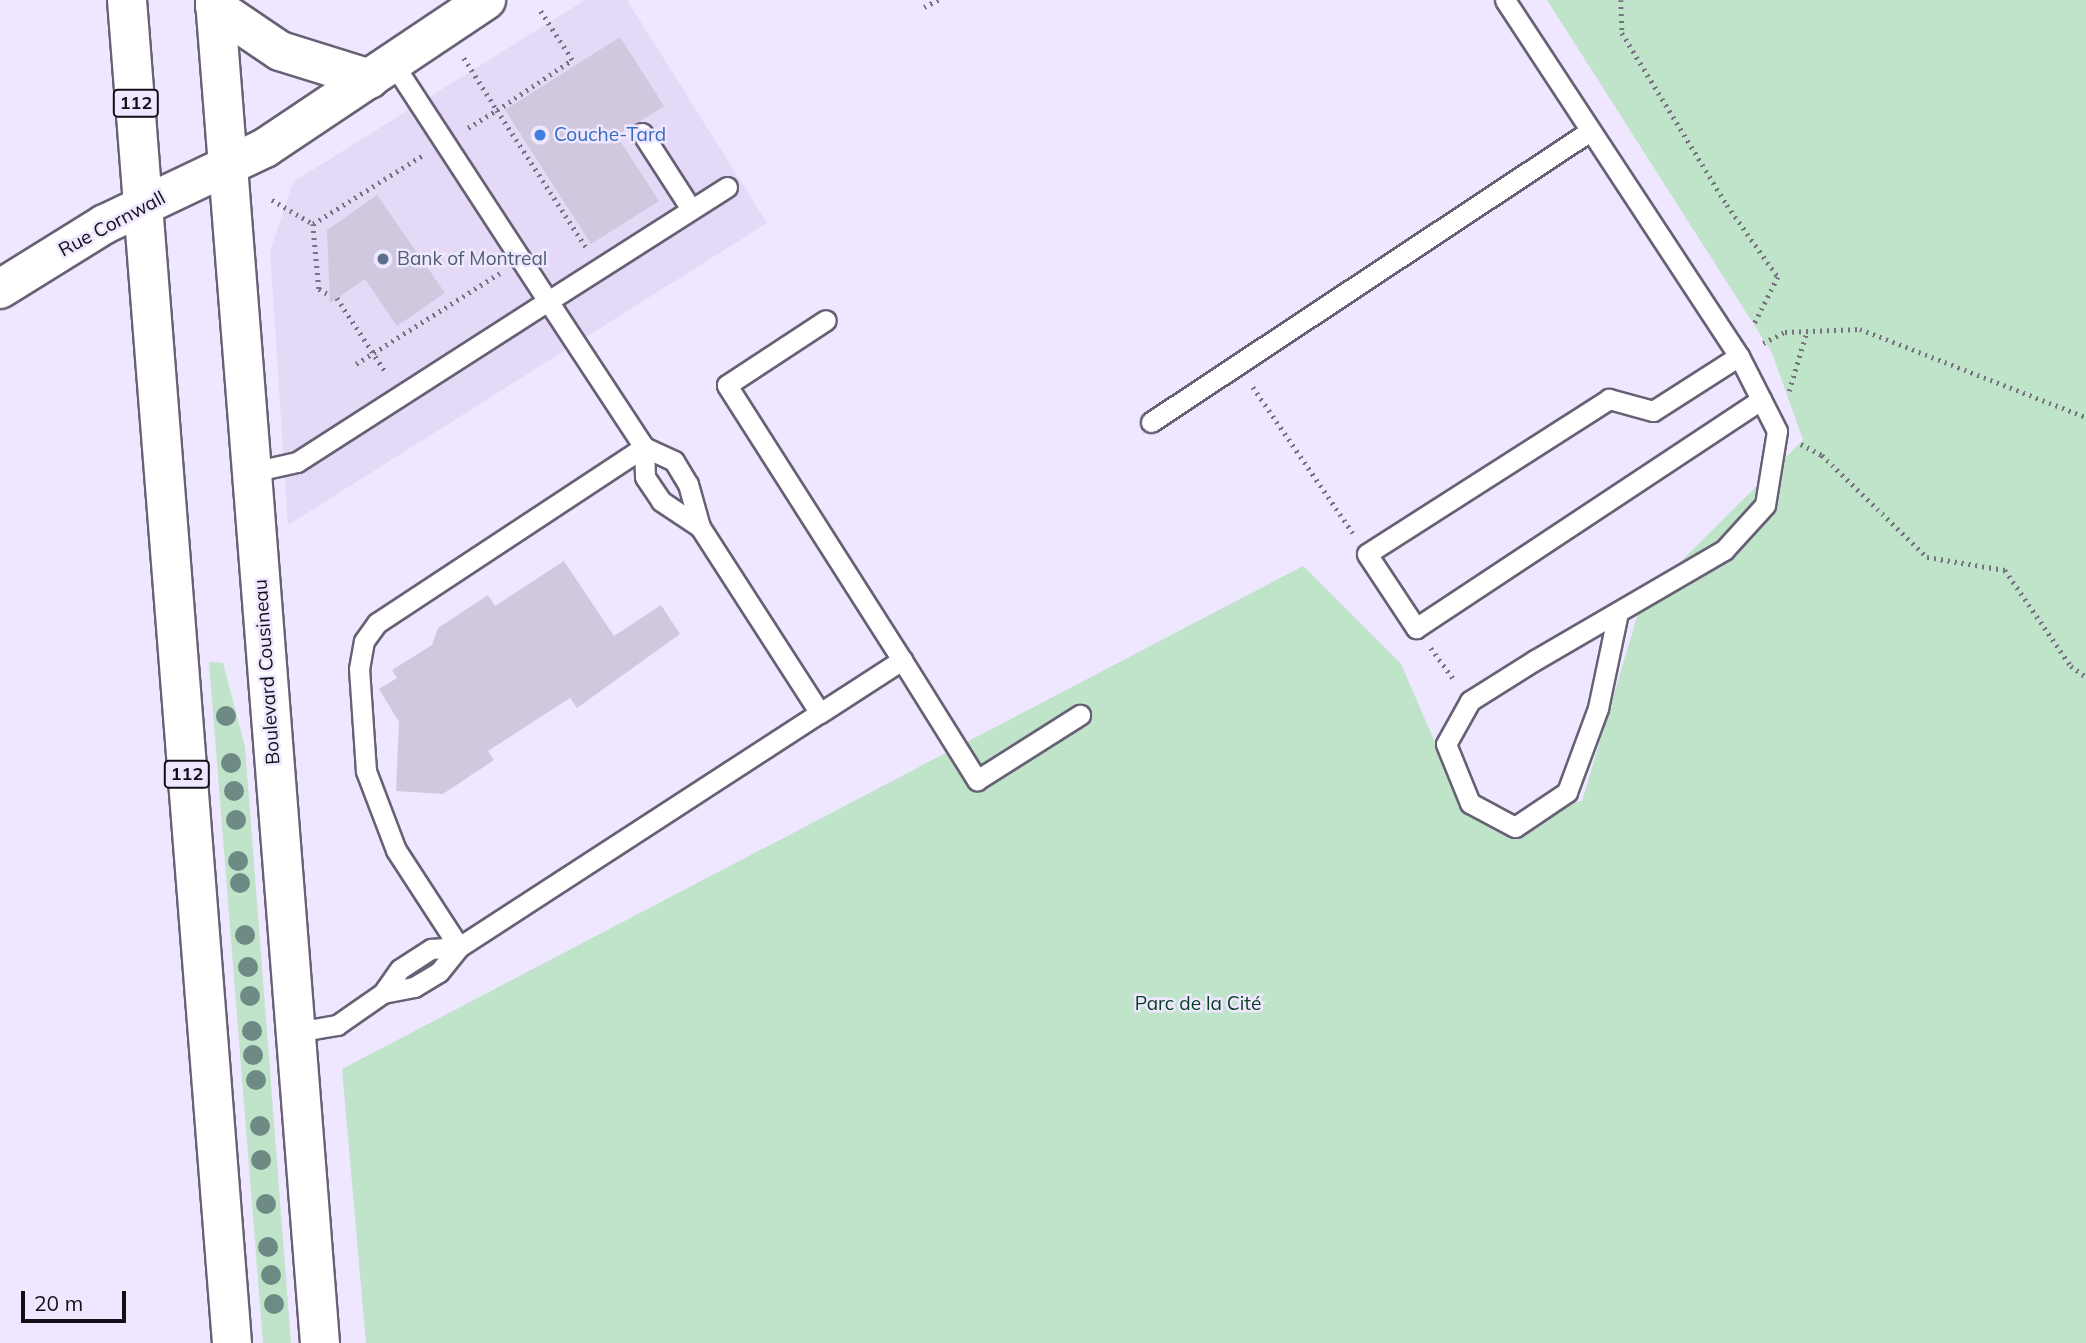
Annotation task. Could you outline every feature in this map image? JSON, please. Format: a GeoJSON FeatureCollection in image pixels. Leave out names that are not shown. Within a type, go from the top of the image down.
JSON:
{"type":"FeatureCollection","features":[{"type":"Feature","properties":{"kind":"main road","name":"112"},"geometry":{"type":"LineString","coordinates":[[127,0],[232,1343]]}},
{"type":"Feature","properties":{"kind":"main road","name":"Rue Cornwall"},"geometry":{"type":"LineString","coordinates":[[0,289],[84,236],[265,148],[486,0]]}},
{"type":"Feature","properties":{"kind":"main road"},"geometry":{"type":"LineString","coordinates":[[215,4],[280,51],[382,71]]}},
{"type":"Feature","properties":{"kind":"main road","name":"Boulevard Cousineau"},"geometry":{"type":"LineString","coordinates":[[215,4],[320,1343]]}},
{"type":"Feature","properties":{"kind":"lane"},"geometry":{"type":"LineString","coordinates":[[1504,0],[1738,356],[1777,431],[1765,505],[1724,551],[1618,612],[1470,701],[1446,744],[1470,803],[1515,827],[1567,792],[1598,708],[1618,612]]}},
{"type":"Feature","properties":{"kind":"lane"},"geometry":{"type":"LineString","coordinates":[[382,71],[548,301],[644,447],[645,477],[661,502],[700,527]]}},
{"type":"Feature","properties":{"kind":"lane"},"geometry":{"type":"LineString","coordinates":[[1151,422],[1590,131]]}},
{"type":"Feature","properties":{"kind":"lane"},"geometry":{"type":"LineString","coordinates":[[642,133],[691,209]]}},
{"type":"Feature","properties":{"kind":"lane"},"geometry":{"type":"LineString","coordinates":[[252,472],[297,462],[727,187]]}},
{"type":"Feature","properties":{"kind":"lane"},"geometry":{"type":"LineString","coordinates":[[826,320],[727,385],[977,780],[1080,715]]}},
{"type":"Feature","properties":{"kind":"lane"},"geometry":{"type":"LineString","coordinates":[[1738,356],[1653,411],[1609,399],[1367,554],[1416,628],[1761,400]]}},
{"type":"Feature","properties":{"kind":"lane"},"geometry":{"type":"LineString","coordinates":[[644,447],[674,461],[688,484],[700,527],[820,713]]}},
{"type":"Feature","properties":{"kind":"lane"},"geometry":{"type":"LineString","coordinates":[[459,947],[396,850],[366,771],[359,669],[364,641],[377,623],[644,447]]}},
{"type":"Feature","properties":{"kind":"lane"},"geometry":{"type":"LineString","coordinates":[[296,1032],[330,1028],[383,993],[414,987],[443,969],[459,947],[902,660]]}},
{"type":"Feature","properties":{"kind":"path"},"geometry":{"type":"LineString","coordinates":[[924,7],[938,0]]}},
{"type":"Feature","properties":{"kind":"path"},"geometry":{"type":"LineString","coordinates":[[1621,0],[1622,33],[1727,205],[1778,277],[1738,356]]}},
{"type":"Feature","properties":{"kind":"path"},"geometry":{"type":"LineString","coordinates":[[464,130],[572,60],[539,9]]}},
{"type":"Feature","properties":{"kind":"path"},"geometry":{"type":"LineString","coordinates":[[464,57],[497,110],[525,147],[588,250]]}},
{"type":"Feature","properties":{"kind":"path"},"geometry":{"type":"LineString","coordinates":[[313,224],[426,153]]}},
{"type":"Feature","properties":{"kind":"path"},"geometry":{"type":"LineString","coordinates":[[271,200],[313,224]]}},
{"type":"Feature","properties":{"kind":"path"},"geometry":{"type":"LineString","coordinates":[[313,224],[319,289],[330,295]]}},
{"type":"Feature","properties":{"kind":"path"},"geometry":{"type":"LineString","coordinates":[[356,364],[503,271]]}},
{"type":"Feature","properties":{"kind":"path"},"geometry":{"type":"LineString","coordinates":[[337,298],[374,353]]}},
{"type":"Feature","properties":{"kind":"path"},"geometry":{"type":"LineString","coordinates":[[1738,356],[1785,332],[1860,329],[2086,417]]}},
{"type":"Feature","properties":{"kind":"path"},"geometry":{"type":"LineString","coordinates":[[1807,331],[1777,431],[1822,455],[1927,557],[2005,570],[2071,666],[2086,677]]}},
{"type":"Feature","properties":{"kind":"path"},"geometry":{"type":"LineString","coordinates":[[1238,364],[1367,554]]}},
{"type":"Feature","properties":{"kind":"path"},"geometry":{"type":"LineString","coordinates":[[1416,628],[1470,701]]}},
{"type":"Feature","properties":{"kind":"shaded area"},"geometry":{"type":"Polygon","coordinates":[[[585,0],[627,0],[767,223],[288,525],[270,251],[293,182],[585,0]]]}},
{"type":"Feature","properties":{"kind":"green space","name":"Parc de la Cité"},"geometry":{"type":"Polygon","coordinates":[[[1547,0],[2086,0],[2086,1343],[366,1343],[342,1069],[1303,566],[1401,664],[1448,772],[1491,817],[1582,801],[1642,600],[1803,440],[1772,353],[1547,0]]]}},
{"type":"Feature","properties":{"kind":"green space"},"geometry":{"type":"Polygon","coordinates":[[[209,662],[223,663],[245,747],[291,1343],[263,1343],[209,662]]]}},
{"type":"Feature","properties":{"kind":"building"},"geometry":{"type":"Polygon","coordinates":[[[620,37],[664,106],[617,136],[659,201],[591,244],[505,110],[620,37]]]}},
{"type":"Feature","properties":{"kind":"building"},"geometry":{"type":"Polygon","coordinates":[[[377,195],[445,293],[397,326],[365,279],[330,303],[327,230],[377,195]]]}},
{"type":"Feature","properties":{"kind":"building"},"geometry":{"type":"Polygon","coordinates":[[[564,561],[614,636],[661,605],[680,634],[577,708],[570,698],[488,751],[494,760],[443,794],[396,791],[399,722],[379,689],[397,678],[392,670],[432,645],[438,628],[488,595],[495,606],[564,561]]]}},
{"type":"Feature","properties":{"kind":"place","name":"Couche-Tard"},"geometry":{"type":"Point","coordinates":[540,135]}},
{"type":"Feature","properties":{"kind":"place","name":"Bank of Montreal"},"geometry":{"type":"Point","coordinates":[383,259]}}]}
